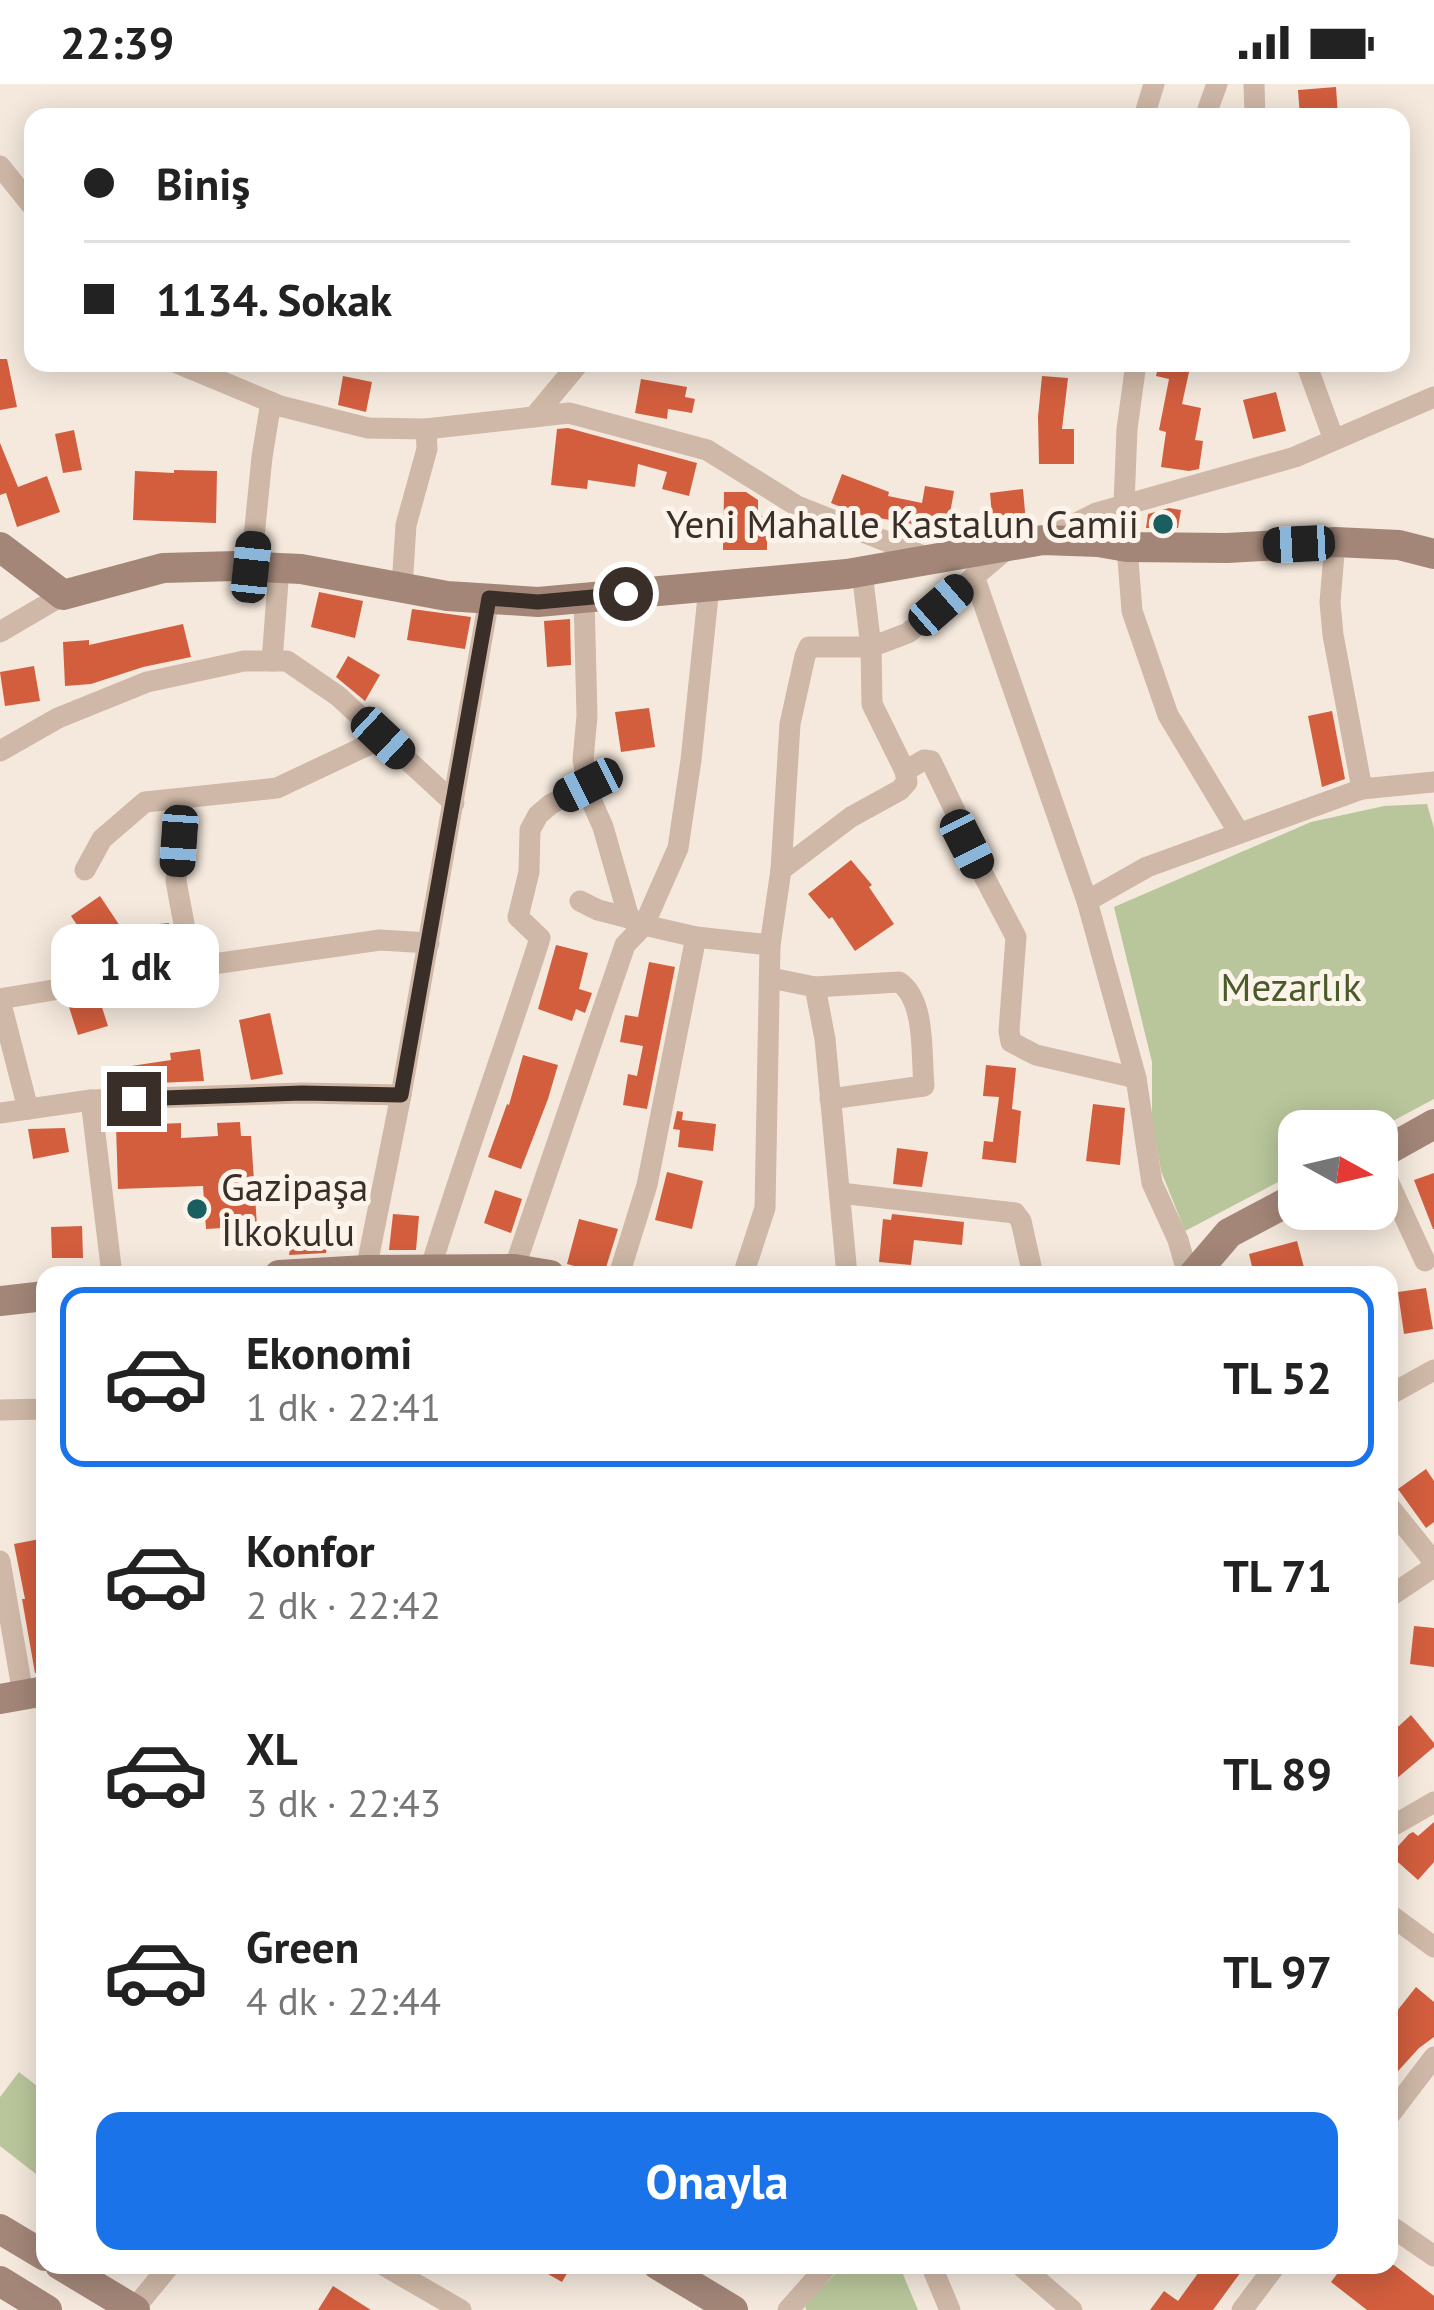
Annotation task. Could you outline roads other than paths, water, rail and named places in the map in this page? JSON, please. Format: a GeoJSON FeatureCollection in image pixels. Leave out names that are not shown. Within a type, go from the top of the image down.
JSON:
{"type":"FeatureCollection","features":[{"type":"Feature","properties":{"kind":"street"},"geometry":{"type":"LineString","coordinates":[[0,166],[24,196]]}},
{"type":"Feature","properties":{"kind":"street"},"geometry":{"type":"LineString","coordinates":[[199,372],[271,402],[368,428],[426,430],[569,413],[707,450],[796,506],[932,560]]}},
{"type":"Feature","properties":{"kind":"street"},"geometry":{"type":"LineString","coordinates":[[534,417],[572,372]]}},
{"type":"Feature","properties":{"kind":"street"},"geometry":{"type":"LineString","coordinates":[[1124,504],[1135,372]]}},
{"type":"Feature","properties":{"kind":"street"},"geometry":{"type":"LineString","coordinates":[[1309,372],[1334,440]]}},
{"type":"Feature","properties":{"kind":"street"},"geometry":{"type":"LineString","coordinates":[[1043,541],[1096,513],[1295,457],[1434,397]]}},
{"type":"Feature","properties":{"kind":"street"},"geometry":{"type":"LineString","coordinates":[[271,402],[262,457],[272,661]]}},
{"type":"Feature","properties":{"kind":"street"},"geometry":{"type":"LineString","coordinates":[[402,587],[406,526],[427,449],[426,430]]}},
{"type":"Feature","properties":{"kind":"street"},"geometry":{"type":"LineString","coordinates":[[0,632],[63,595],[163,568],[301,569],[447,596],[538,602],[862,572],[1043,541],[1227,548],[1335,542],[1399,545],[1434,554]]}},
{"type":"Feature","properties":{"kind":"street"},"geometry":{"type":"LineString","coordinates":[[1335,542],[1330,602],[1333,635],[1362,789]]}},
{"type":"Feature","properties":{"kind":"street"},"geometry":{"type":"LineString","coordinates":[[746,1266],[765,1208],[770,945],[781,870],[790,724],[805,656],[809,647],[871,647],[908,633],[1010,546]]}},
{"type":"Feature","properties":{"kind":"street"},"geometry":{"type":"LineString","coordinates":[[0,547],[63,595]]}},
{"type":"Feature","properties":{"kind":"street"},"geometry":{"type":"LineString","coordinates":[[1127,547],[1132,611],[1168,715],[1240,833]]}},
{"type":"Feature","properties":{"kind":"street"},"geometry":{"type":"LineString","coordinates":[[781,870],[907,782],[872,704],[862,572]]}},
{"type":"Feature","properties":{"kind":"street"},"geometry":{"type":"LineString","coordinates":[[974,577],[1087,901],[1136,1078],[1152,1183],[1188,1266]]}},
{"type":"Feature","properties":{"kind":"street"},"geometry":{"type":"LineString","coordinates":[[515,1266],[626,945],[678,848],[709,586]]}},
{"type":"Feature","properties":{"kind":"street"},"geometry":{"type":"LineString","coordinates":[[367,1266],[489,598]]}},
{"type":"Feature","properties":{"kind":"street"},"geometry":{"type":"LineString","coordinates":[[584,598],[587,716],[583,760],[637,921]]}},
{"type":"Feature","properties":{"kind":"street"},"geometry":{"type":"LineString","coordinates":[[0,751],[58,718],[147,682],[244,661],[287,661],[338,696],[454,803]]}},
{"type":"Feature","properties":{"kind":"street"},"geometry":{"type":"LineString","coordinates":[[85,870],[102,838],[145,802],[277,788],[383,738]]}},
{"type":"Feature","properties":{"kind":"street"},"geometry":{"type":"LineString","coordinates":[[904,771],[931,760],[967,844],[1016,938],[1011,1042],[1036,1055],[1136,1078]]}},
{"type":"Feature","properties":{"kind":"street"},"geometry":{"type":"LineString","coordinates":[[1087,901],[1147,867],[1362,789],[1434,782]]}},
{"type":"Feature","properties":{"kind":"street"},"geometry":{"type":"LineString","coordinates":[[431,1266],[540,938],[518,917],[529,872],[530,830],[551,803],[588,785]]}},
{"type":"Feature","properties":{"kind":"street"},"geometry":{"type":"LineString","coordinates":[[182,800],[176,881],[192,967]]}},
{"type":"Feature","properties":{"kind":"street"},"geometry":{"type":"LineString","coordinates":[[580,902],[696,937],[770,945]]}},
{"type":"Feature","properties":{"kind":"street"},"geometry":{"type":"LineString","coordinates":[[622,1266],[647,1185],[696,937]]}},
{"type":"Feature","properties":{"kind":"street"},"geometry":{"type":"LineString","coordinates":[[28,1109],[0,1000],[380,940],[429,943]]}},
{"type":"Feature","properties":{"kind":"street"},"geometry":{"type":"LineString","coordinates":[[771,979],[815,987],[899,982],[910,990],[916,1004],[924,1086],[830,1099]]}},
{"type":"Feature","properties":{"kind":"street"},"geometry":{"type":"LineString","coordinates":[[815,987],[826,1039],[846,1266]]}},
{"type":"Feature","properties":{"kind":"street"},"geometry":{"type":"LineString","coordinates":[[0,1113],[92,1100],[302,1093],[401,1095]]}},
{"type":"Feature","properties":{"kind":"street"},"geometry":{"type":"LineString","coordinates":[[92,1100],[111,1266]]}},
{"type":"Feature","properties":{"kind":"street"},"geometry":{"type":"LineString","coordinates":[[1398,1145],[1434,1124]]}},
{"type":"Feature","properties":{"kind":"street"},"geometry":{"type":"LineString","coordinates":[[840,1193],[1016,1213],[1031,1266]]}},
{"type":"Feature","properties":{"kind":"street"},"geometry":{"type":"LineString","coordinates":[[1398,1202],[1425,1261]]}},
{"type":"Feature","properties":{"kind":"street"},"geometry":{"type":"LineString","coordinates":[[1199,1266],[1228,1233],[1278,1207]]}},
{"type":"Feature","properties":{"kind":"street"},"geometry":{"type":"LineString","coordinates":[[0,1301],[36,1297]]}},
{"type":"Feature","properties":{"kind":"street"},"geometry":{"type":"LineString","coordinates":[[1398,1390],[1434,1370]]}},
{"type":"Feature","properties":{"kind":"street"},"geometry":{"type":"LineString","coordinates":[[0,1410],[36,1409]]}},
{"type":"Feature","properties":{"kind":"street"},"geometry":{"type":"LineString","coordinates":[[1398,1518],[1434,1564],[1398,1590]]}},
{"type":"Feature","properties":{"kind":"street"},"geometry":{"type":"LineString","coordinates":[[0,1561],[23,1695]]}},
{"type":"Feature","properties":{"kind":"street"},"geometry":{"type":"LineString","coordinates":[[1398,1823],[1434,1802]]}},
{"type":"Feature","properties":{"kind":"street"},"geometry":{"type":"LineString","coordinates":[[1398,1921],[1434,1948]]}},
{"type":"Feature","properties":{"kind":"street"},"geometry":{"type":"LineString","coordinates":[[1398,2104],[1434,2057]]}},
{"type":"Feature","properties":{"kind":"street"},"geometry":{"type":"LineString","coordinates":[[0,2230],[36,2251]]}},
{"type":"Feature","properties":{"kind":"street"},"geometry":{"type":"LineString","coordinates":[[1398,2231],[1434,2256]]}},
{"type":"Feature","properties":{"kind":"street"},"geometry":{"type":"LineString","coordinates":[[75,2274],[134,2310],[163,2274]]}},
{"type":"Feature","properties":{"kind":"street"},"geometry":{"type":"LineString","coordinates":[[398,2274],[460,2310]]}},
{"type":"Feature","properties":{"kind":"street"},"geometry":{"type":"LineString","coordinates":[[673,2274],[733,2310]]}},
{"type":"Feature","properties":{"kind":"street"},"geometry":{"type":"LineString","coordinates":[[788,2310],[820,2274]]}},
{"type":"Feature","properties":{"kind":"street"},"geometry":{"type":"LineString","coordinates":[[935,2274],[950,2310]]}},
{"type":"Feature","properties":{"kind":"street"},"geometry":{"type":"LineString","coordinates":[[1030,2274],[1072,2310]]}},
{"type":"Feature","properties":{"kind":"street"},"geometry":{"type":"LineString","coordinates":[[1242,2310],[1269,2274]]}},
{"type":"Feature","properties":{"kind":"street"},"geometry":{"type":"LineString","coordinates":[[0,2281],[47,2310]]}},
{"type":"Feature","properties":{"kind":"place","name":"Yeni Mahalle Kastalun Camii"},"geometry":{"type":"Point","coordinates":[1163,524]}},
{"type":"Feature","properties":{"kind":"place","name":"Gazipaşa İlkokulu"},"geometry":{"type":"Point","coordinates":[197,1209]}},
{"type":"Feature","properties":{"kind":"park label","name":"Mezarlık"},"geometry":{"type":"Point","coordinates":[1291,987]}}]}
